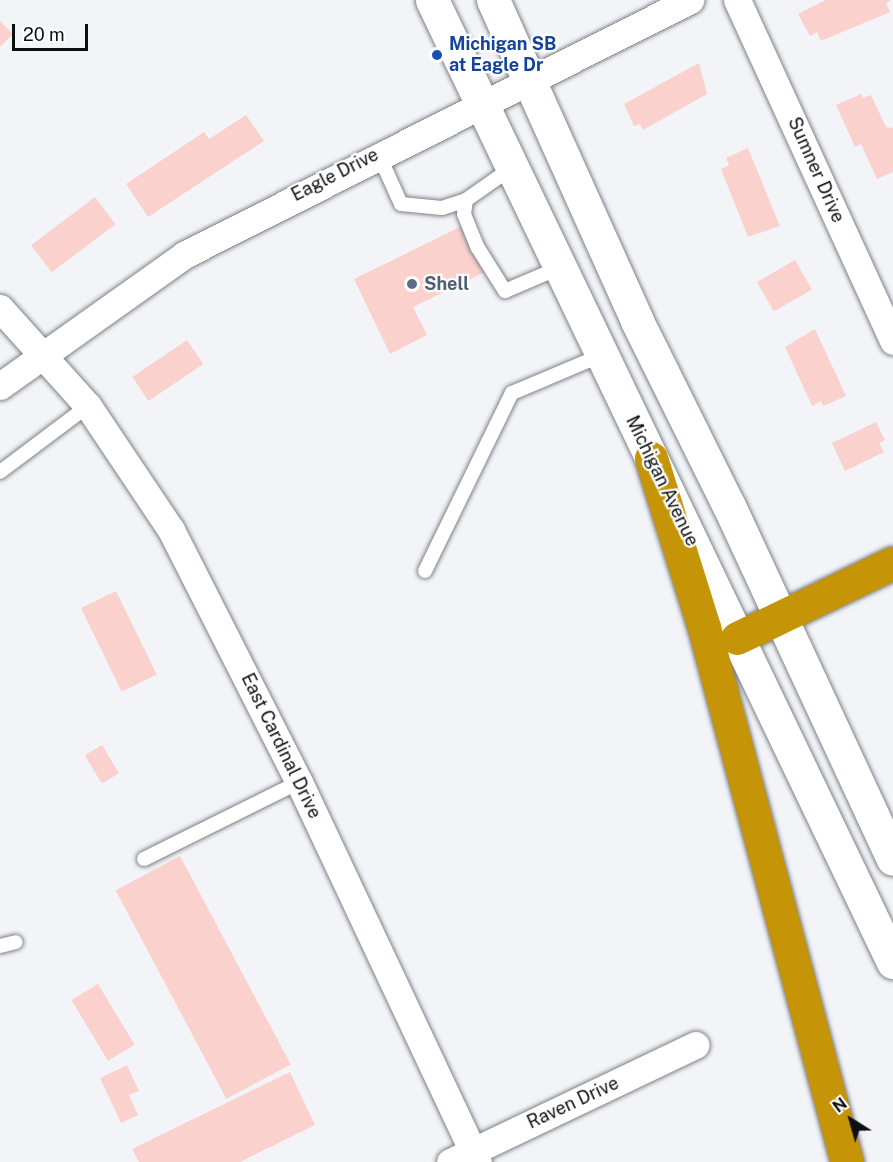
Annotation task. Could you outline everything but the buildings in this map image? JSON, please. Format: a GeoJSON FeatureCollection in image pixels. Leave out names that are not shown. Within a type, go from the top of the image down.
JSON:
{"type":"FeatureCollection","features":[{"type":"Feature","properties":{"kind":"highway"},"geometry":{"type":"LineString","coordinates":[[651,458],[704,627],[847,1162]]}},
{"type":"Feature","properties":{"kind":"highway"},"geometry":{"type":"LineString","coordinates":[[737,638],[893,563]]}},
{"type":"Feature","properties":{"kind":"main road","name":"Michigan Avenue"},"geometry":{"type":"LineString","coordinates":[[432,0],[893,962]]}},
{"type":"Feature","properties":{"kind":"main road"},"geometry":{"type":"LineString","coordinates":[[493,0],[637,321],[729,506],[778,618],[893,859]]}},
{"type":"Feature","properties":{"kind":"street","name":"Eagle Drive"},"geometry":{"type":"LineString","coordinates":[[0,386],[184,255],[378,153],[690,0]]}},
{"type":"Feature","properties":{"kind":"street","name":"Sumner Drive"},"geometry":{"type":"LineString","coordinates":[[737,0],[893,341]]}},
{"type":"Feature","properties":{"kind":"street","name":"East Cardinal Drive"},"geometry":{"type":"LineString","coordinates":[[0,308],[88,406],[171,530],[299,782],[467,1158]]}},
{"type":"Feature","properties":{"kind":"street","name":"Raven Drive"},"geometry":{"type":"LineString","coordinates":[[467,1158],[695,1045]]}},
{"type":"Feature","properties":{"kind":"lane"},"geometry":{"type":"LineString","coordinates":[[378,153],[401,204],[442,208],[466,200],[513,167]]}},
{"type":"Feature","properties":{"kind":"lane"},"geometry":{"type":"LineString","coordinates":[[466,200],[464,214],[493,278],[505,291],[561,267]]}},
{"type":"Feature","properties":{"kind":"lane"},"geometry":{"type":"LineString","coordinates":[[425,571],[512,393],[602,355]]}},
{"type":"Feature","properties":{"kind":"lane"},"geometry":{"type":"LineString","coordinates":[[0,472],[88,406]]}},
{"type":"Feature","properties":{"kind":"lane"},"geometry":{"type":"LineString","coordinates":[[144,859],[299,782]]}},
{"type":"Feature","properties":{"kind":"lane"},"geometry":{"type":"LineString","coordinates":[[0,946],[16,942]]}},
{"type":"Feature","properties":{"kind":"place","name":"Michigan SB at Eagle Dr"},"geometry":{"type":"Point","coordinates":[437,55]}},
{"type":"Feature","properties":{"kind":"place","name":"Shell"},"geometry":{"type":"Point","coordinates":[412,284]}}]}
